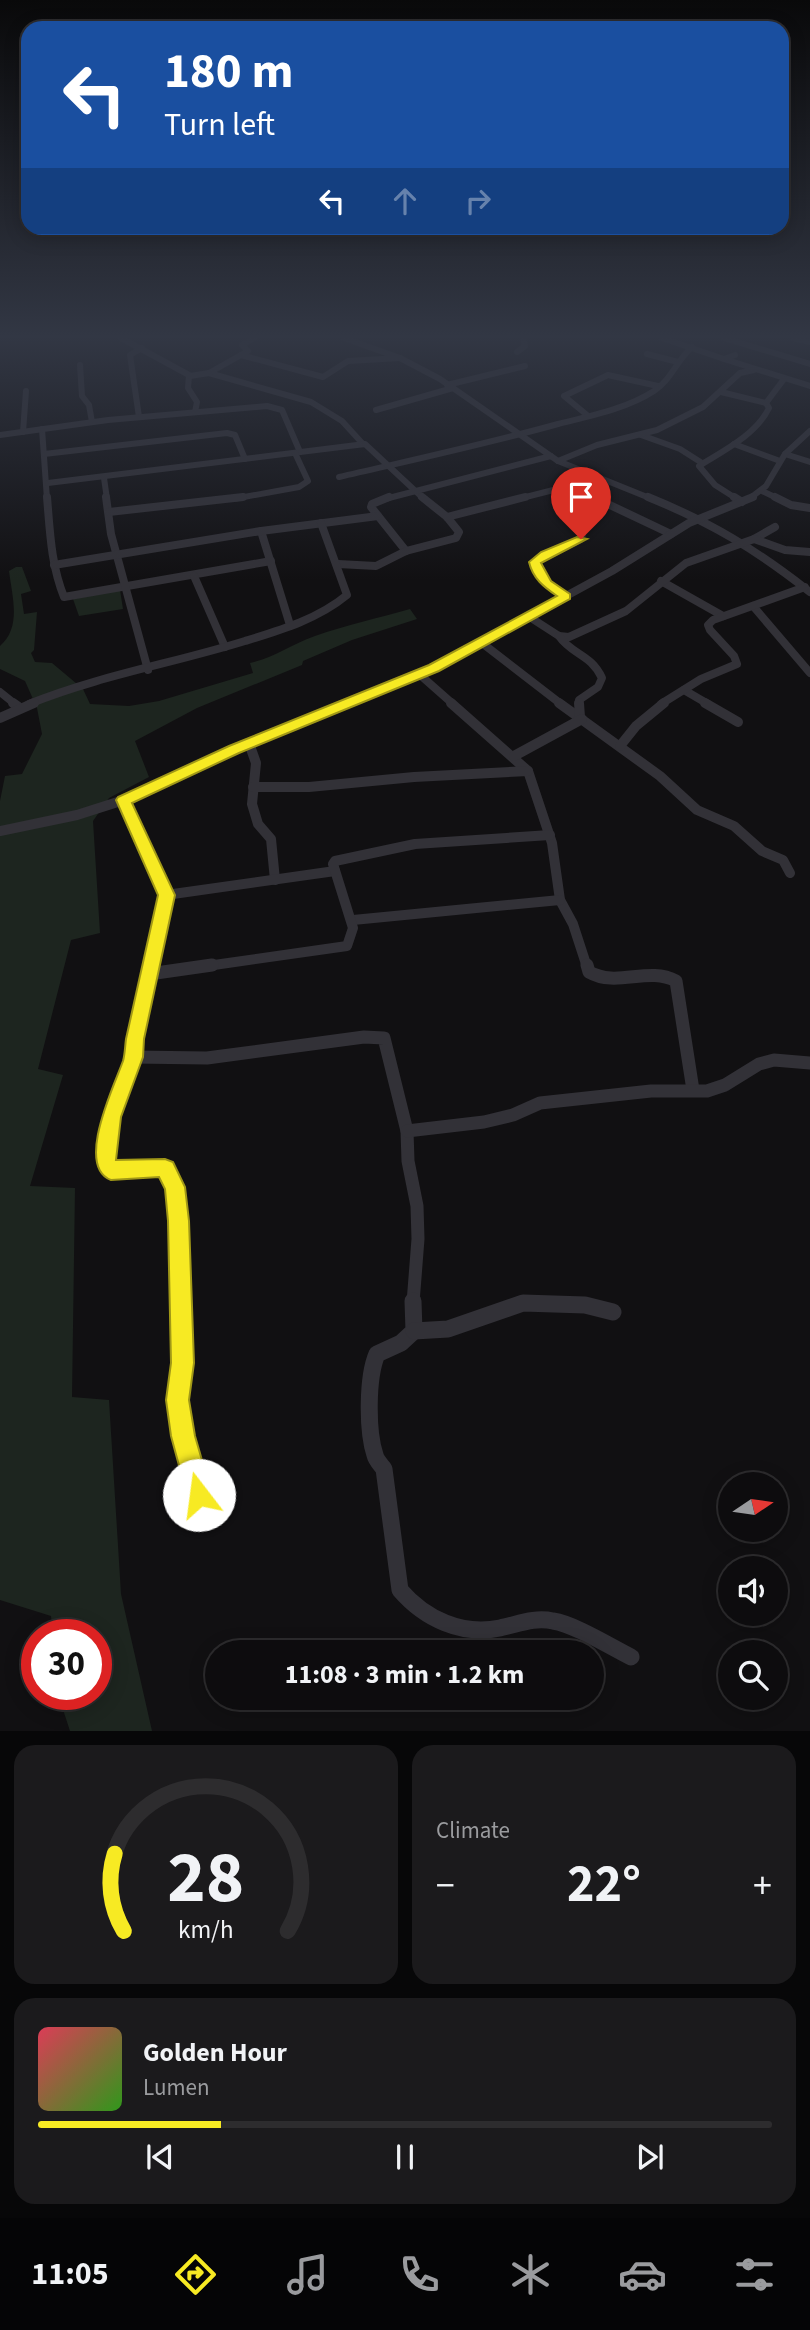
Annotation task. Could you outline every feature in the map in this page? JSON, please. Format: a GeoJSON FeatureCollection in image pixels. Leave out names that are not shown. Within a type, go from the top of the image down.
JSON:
{"type":"FeatureCollection","features":[{"type":"Feature","properties":{"kind":"street"},"geometry":{"type":"LineString","coordinates":[[23,432],[24,419]]}},
{"type":"Feature","properties":{"kind":"street"},"geometry":{"type":"LineString","coordinates":[[0,435],[122,419]]}},
{"type":"Feature","properties":{"kind":"street"},"geometry":{"type":"LineString","coordinates":[[109,512],[222,501],[303,486],[307,479],[283,419]]}},
{"type":"Feature","properties":{"kind":"street"},"geometry":{"type":"LineString","coordinates":[[338,419],[416,492],[447,517],[460,535],[429,547],[406,551],[376,566],[338,564]]}},
{"type":"Feature","properties":{"kind":"street"},"geometry":{"type":"LineString","coordinates":[[496,419],[554,459],[699,518],[749,542],[808,589]]}},
{"type":"Feature","properties":{"kind":"street"},"geometry":{"type":"LineString","coordinates":[[339,477],[573,419]]}},
{"type":"Feature","properties":{"kind":"street"},"geometry":{"type":"LineString","coordinates":[[406,551],[378,516],[372,504],[390,497],[554,459],[641,435],[677,419]]}},
{"type":"Feature","properties":{"kind":"street"},"geometry":{"type":"LineString","coordinates":[[742,502],[712,482],[699,467],[734,444],[761,419]]}},
{"type":"Feature","properties":{"kind":"street"},"geometry":{"type":"LineString","coordinates":[[42,429],[54,565],[64,597],[271,561]]}},
{"type":"Feature","properties":{"kind":"street"},"geometry":{"type":"LineString","coordinates":[[0,831],[77,816],[124,800],[249,743],[419,674],[566,597],[699,518],[742,502],[762,491],[782,458],[806,439],[810,431]]}},
{"type":"Feature","properties":{"kind":"street"},"geometry":{"type":"LineString","coordinates":[[44,454],[227,433],[234,435],[246,460]]}},
{"type":"Feature","properties":{"kind":"street"},"geometry":{"type":"LineString","coordinates":[[641,435],[680,449],[702,463]]}},
{"type":"Feature","properties":{"kind":"street"},"geometry":{"type":"LineString","coordinates":[[48,483],[363,444]]}},
{"type":"Feature","properties":{"kind":"street"},"geometry":{"type":"LineString","coordinates":[[734,444],[782,458],[810,462]]}},
{"type":"Feature","properties":{"kind":"street"},"geometry":{"type":"LineString","coordinates":[[447,517],[569,486],[594,476]]}},
{"type":"Feature","properties":{"kind":"street"},"geometry":{"type":"LineString","coordinates":[[104,478],[116,554],[148,670]]}},
{"type":"Feature","properties":{"kind":"street"},"geometry":{"type":"LineString","coordinates":[[569,486],[671,534]]}},
{"type":"Feature","properties":{"kind":"street"},"geometry":{"type":"LineString","coordinates":[[762,491],[791,505],[810,508]]}},
{"type":"Feature","properties":{"kind":"street"},"geometry":{"type":"LineString","coordinates":[[566,597],[546,584],[537,572],[535,562],[581,539],[582,534],[573,526],[607,505]]}},
{"type":"Feature","properties":{"kind":"street"},"geometry":{"type":"LineString","coordinates":[[54,565],[261,531],[378,516]]}},
{"type":"Feature","properties":{"kind":"street"},"geometry":{"type":"LineString","coordinates":[[0,718],[79,687],[148,670],[290,625],[345,599],[347,595],[338,564],[321,523]]}},
{"type":"Feature","properties":{"kind":"street"},"geometry":{"type":"LineString","coordinates":[[559,636],[577,635],[618,615],[639,602],[661,581],[686,563],[749,542],[775,527]]}},
{"type":"Feature","properties":{"kind":"street"},"geometry":{"type":"LineString","coordinates":[[261,531],[290,625]]}},
{"type":"Feature","properties":{"kind":"street"},"geometry":{"type":"LineString","coordinates":[[749,542],[810,552]]}},
{"type":"Feature","properties":{"kind":"street"},"geometry":{"type":"LineString","coordinates":[[194,576],[225,647]]}},
{"type":"Feature","properties":{"kind":"street"},"geometry":{"type":"LineString","coordinates":[[661,581],[723,616]]}},
{"type":"Feature","properties":{"kind":"street"},"geometry":{"type":"LineString","coordinates":[[620,746],[629,731],[684,690],[702,678],[737,664],[734,656],[718,641],[708,625],[723,616],[808,589]]}},
{"type":"Feature","properties":{"kind":"street"},"geometry":{"type":"LineString","coordinates":[[753,606],[775,635],[806,661],[810,673]]}},
{"type":"Feature","properties":{"kind":"street"},"geometry":{"type":"LineString","coordinates":[[527,616],[559,636],[568,647],[590,658],[602,678],[598,687],[579,699],[581,718]]}},
{"type":"Feature","properties":{"kind":"street"},"geometry":{"type":"LineString","coordinates":[[482,642],[521,675],[660,776],[697,810],[734,826],[762,851],[783,860],[790,873]]}},
{"type":"Feature","properties":{"kind":"street"},"geometry":{"type":"LineString","coordinates":[[419,674],[528,771],[550,835],[560,900],[573,924],[587,968],[593,976],[602,979],[665,976],[676,981],[693,1090]]}},
{"type":"Feature","properties":{"kind":"street"},"geometry":{"type":"LineString","coordinates":[[684,690],[738,722]]}},
{"type":"Feature","properties":{"kind":"street"},"geometry":{"type":"LineString","coordinates":[[0,692],[20,708]]}},
{"type":"Feature","properties":{"kind":"street"},"geometry":{"type":"LineString","coordinates":[[514,756],[581,718]]}},
{"type":"Feature","properties":{"kind":"street"},"geometry":{"type":"LineString","coordinates":[[249,743],[256,763],[253,787],[254,817],[271,839],[275,880]]}},
{"type":"Feature","properties":{"kind":"street"},"geometry":{"type":"LineString","coordinates":[[253,787],[310,789],[398,778],[485,776],[528,771]]}},
{"type":"Feature","properties":{"kind":"street"},"geometry":{"type":"LineString","coordinates":[[124,800],[166,895],[133,1057],[111,1117],[106,1162],[111,1170],[118,1172],[159,1167],[165,1169],[175,1187],[179,1221],[182,1363],[178,1400],[183,1436],[199,1495]]}},
{"type":"Feature","properties":{"kind":"street"},"geometry":{"type":"LineString","coordinates":[[149,974],[347,946],[352,939],[353,920],[341,897],[333,864],[335,861],[370,850],[417,842],[550,835]]}},
{"type":"Feature","properties":{"kind":"street"},"geometry":{"type":"LineString","coordinates":[[166,895],[335,871]]}},
{"type":"Feature","properties":{"kind":"street"},"geometry":{"type":"LineString","coordinates":[[353,920],[560,900]]}},
{"type":"Feature","properties":{"kind":"street"},"geometry":{"type":"LineString","coordinates":[[133,1057],[162,1061],[194,1059],[380,1037],[387,1044],[407,1131],[408,1161],[417,1206],[418,1239],[413,1282],[414,1331]]}},
{"type":"Feature","properties":{"kind":"street"},"geometry":{"type":"LineString","coordinates":[[407,1131],[484,1122],[513,1115],[540,1103],[651,1091],[707,1091],[725,1085],[759,1063],[774,1060],[810,1063]]}},
{"type":"Feature","properties":{"kind":"street"},"geometry":{"type":"LineString","coordinates":[[613,1312],[585,1305],[523,1303],[448,1329],[414,1331],[401,1343],[377,1354],[371,1368],[371,1418],[375,1456],[384,1469],[400,1590],[413,1605],[435,1620],[466,1629],[497,1629],[536,1619],[556,1620],[631,1657]]}},
{"type":"Feature","properties":{"kind":"shaded area"},"geometry":{"type":"Polygon","coordinates":[[[22,567],[31,591],[21,594],[24,614],[37,612],[34,650],[31,653],[35,662],[52,663],[83,689],[90,704],[129,706],[159,701],[253,673],[250,663],[327,632],[410,609],[417,619],[352,640],[303,661],[302,665],[197,708],[135,741],[149,777],[109,798],[93,821],[100,933],[71,940],[38,1069],[63,1075],[30,1186],[75,1188],[72,1397],[109,1400],[121,1594],[152,1731],[70,1731],[63,1710],[112,1710],[112,1619],[51,1619],[51,1616],[0,1600],[0,801],[5,776],[22,774],[42,734],[37,708],[25,681],[0,669],[0,646],[11,630],[14,611],[9,571],[22,567]]]}},
{"type":"Feature","properties":{"kind":"shaded area"},"geometry":{"type":"Polygon","coordinates":[[[120,590],[123,609],[79,616],[73,599],[120,590]]]}},
{"type":"Feature","properties":{"kind":"route"},"geometry":{"type":"LineString","coordinates":[[199,1495],[183,1436],[178,1400],[182,1363],[179,1221],[175,1187],[171,1175],[165,1169],[159,1167],[118,1172],[107,1167],[106,1162],[111,1117],[133,1057],[166,895],[124,800],[234,749],[434,668],[566,597],[546,584],[537,572],[535,562],[581,539]]}}]}
